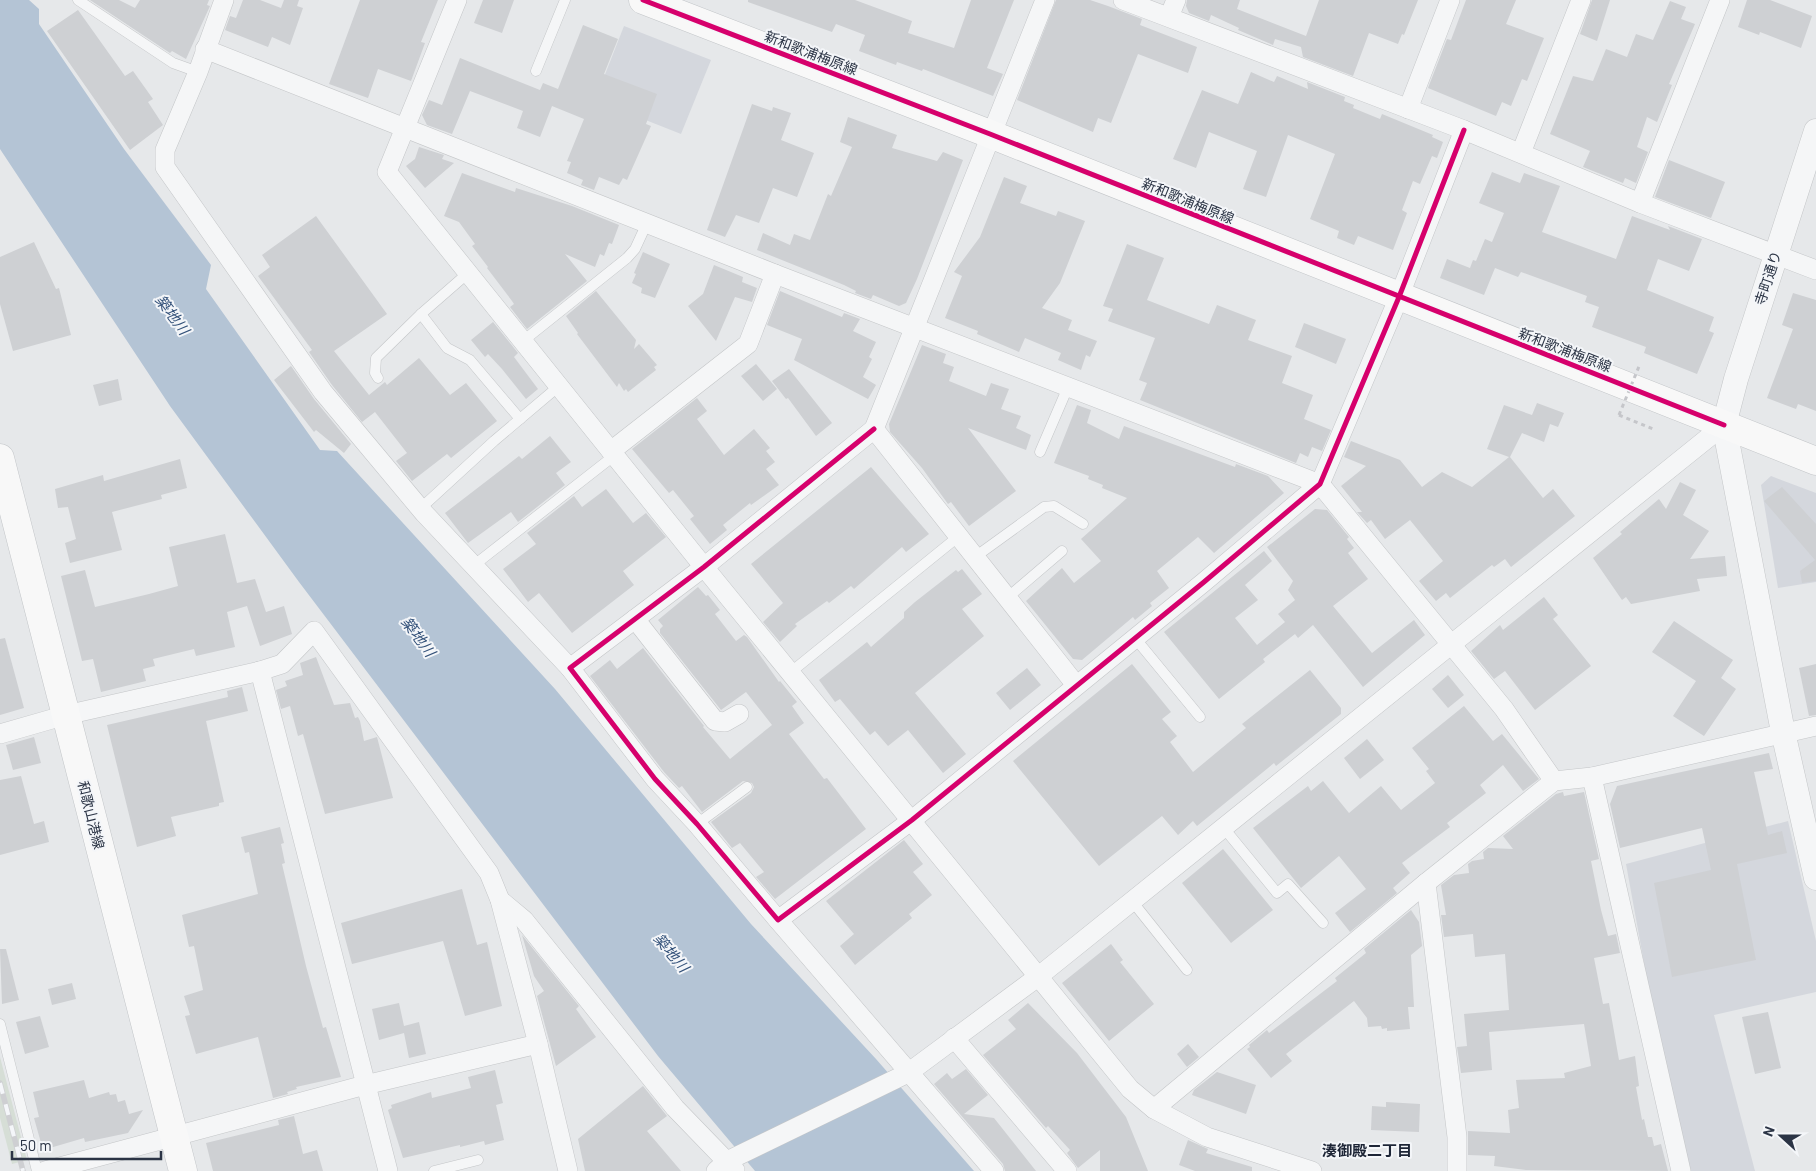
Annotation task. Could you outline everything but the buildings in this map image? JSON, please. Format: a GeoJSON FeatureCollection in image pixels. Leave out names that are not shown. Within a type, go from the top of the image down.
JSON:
{"type":"FeatureCollection","features":[{"type":"Feature","properties":{"kind":"main road","name":"新和歌浦梅原線"},"geometry":{"type":"LineString","coordinates":[[643,0],[990,134],[1816,461]]}},
{"type":"Feature","properties":{"kind":"main road","name":"和歌山港線"},"geometry":{"type":"LineString","coordinates":[[0,458],[183,1171]]}},
{"type":"Feature","properties":{"kind":"street"},"geometry":{"type":"LineString","coordinates":[[224,0],[198,72],[165,150],[166,167],[323,392],[420,508],[570,668],[655,779],[697,824],[886,1043],[904,1075],[994,1171]]}},
{"type":"Feature","properties":{"kind":"street"},"geometry":{"type":"LineString","coordinates":[[456,0],[407,127],[387,172],[704,566],[1130,1089],[1154,1109],[1207,1137],[1312,1171]]}},
{"type":"Feature","properties":{"kind":"street"},"geometry":{"type":"LineString","coordinates":[[570,668],[704,566],[874,429],[1045,0]]}},
{"type":"Feature","properties":{"kind":"street"},"geometry":{"type":"LineString","coordinates":[[1123,0],[1464,130],[1640,203],[1775,256],[1816,270]]}},
{"type":"Feature","properties":{"kind":"street"},"geometry":{"type":"LineString","coordinates":[[1169,18],[1176,0]]}},
{"type":"Feature","properties":{"kind":"street"},"geometry":{"type":"LineString","coordinates":[[1408,109],[1450,0]]}},
{"type":"Feature","properties":{"kind":"street"},"geometry":{"type":"LineString","coordinates":[[1521,153],[1581,0]]}},
{"type":"Feature","properties":{"kind":"street"},"geometry":{"type":"LineString","coordinates":[[1640,203],[1720,0]]}},
{"type":"Feature","properties":{"kind":"street"},"geometry":{"type":"LineString","coordinates":[[205,49],[407,127],[775,274],[1320,484],[1504,708],[1554,780]]}},
{"type":"Feature","properties":{"kind":"street"},"geometry":{"type":"LineString","coordinates":[[778,920],[912,820],[1320,484],[1400,297],[1464,130]]}},
{"type":"Feature","properties":{"kind":"street","name":"寺町通り"},"geometry":{"type":"LineString","coordinates":[[1724,425],[1736,379],[1816,132]]}},
{"type":"Feature","properties":{"kind":"street"},"geometry":{"type":"LineString","coordinates":[[613,453],[748,344],[775,274]]}},
{"type":"Feature","properties":{"kind":"street"},"geometry":{"type":"LineString","coordinates":[[500,900],[524,920],[676,1108],[729,1165],[904,1075],[1039,976],[1724,425],[1783,732],[1816,878]]}},
{"type":"Feature","properties":{"kind":"street"},"geometry":{"type":"LineString","coordinates":[[874,429],[1076,685]]}},
{"type":"Feature","properties":{"kind":"street"},"geometry":{"type":"LineString","coordinates":[[635,619],[716,720],[725,722],[739,714]]}},
{"type":"Feature","properties":{"kind":"street"},"geometry":{"type":"LineString","coordinates":[[0,734],[66,715],[260,671],[282,664],[314,631],[489,873],[500,900],[538,1044],[568,1171]]}},
{"type":"Feature","properties":{"kind":"street"},"geometry":{"type":"LineString","coordinates":[[260,671],[388,1171]]}},
{"type":"Feature","properties":{"kind":"street"},"geometry":{"type":"LineString","coordinates":[[1154,1109],[1426,883],[1554,780],[1592,777],[1816,726]]}},
{"type":"Feature","properties":{"kind":"street"},"geometry":{"type":"LineString","coordinates":[[1592,777],[1681,1171]]}},
{"type":"Feature","properties":{"kind":"street"},"geometry":{"type":"LineString","coordinates":[[1426,883],[1458,1137],[1457,1171]]}},
{"type":"Feature","properties":{"kind":"street"},"geometry":{"type":"LineString","coordinates":[[954,1038],[1067,1171]]}},
{"type":"Feature","properties":{"kind":"street"},"geometry":{"type":"LineString","coordinates":[[45,1171],[365,1085],[538,1044]]}},
{"type":"Feature","properties":{"kind":"lane"},"geometry":{"type":"LineString","coordinates":[[78,0],[174,63],[198,72]]}},
{"type":"Feature","properties":{"kind":"lane"},"geometry":{"type":"LineString","coordinates":[[536,71],[565,0]]}},
{"type":"Feature","properties":{"kind":"lane"},"geometry":{"type":"LineString","coordinates":[[523,341],[628,258],[635,249],[647,223]]}},
{"type":"Feature","properties":{"kind":"lane"},"geometry":{"type":"LineString","coordinates":[[378,378],[375,373],[376,358],[421,314],[468,273]]}},
{"type":"Feature","properties":{"kind":"lane"},"geometry":{"type":"LineString","coordinates":[[421,314],[447,348],[470,360],[520,419]]}},
{"type":"Feature","properties":{"kind":"lane"},"geometry":{"type":"LineString","coordinates":[[420,508],[559,386]]}},
{"type":"Feature","properties":{"kind":"lane"},"geometry":{"type":"LineString","coordinates":[[1040,452],[1068,387]]}},
{"type":"Feature","properties":{"kind":"lane"},"geometry":{"type":"LineString","coordinates":[[473,566],[613,453]]}},
{"type":"Feature","properties":{"kind":"lane"},"geometry":{"type":"LineString","coordinates":[[975,557],[1044,507],[1054,506],[1083,524]]}},
{"type":"Feature","properties":{"kind":"lane"},"geometry":{"type":"LineString","coordinates":[[791,672],[959,536]]}},
{"type":"Feature","properties":{"kind":"lane"},"geometry":{"type":"LineString","coordinates":[[1007,598],[1062,551]]}},
{"type":"Feature","properties":{"kind":"lane"},"geometry":{"type":"LineString","coordinates":[[1135,638],[1200,717]]}},
{"type":"Feature","properties":{"kind":"lane"},"geometry":{"type":"LineString","coordinates":[[697,824],[746,787]]}},
{"type":"Feature","properties":{"kind":"lane"},"geometry":{"type":"LineString","coordinates":[[1223,827],[1277,893],[1288,884],[1323,924]]}},
{"type":"Feature","properties":{"kind":"lane"},"geometry":{"type":"LineString","coordinates":[[1132,901],[1187,970]]}},
{"type":"Feature","properties":{"kind":"lane"},"geometry":{"type":"LineString","coordinates":[[0,1024],[37,1171]]}},
{"type":"Feature","properties":{"kind":"lane"},"geometry":{"type":"LineString","coordinates":[[434,1171],[478,1160]]}},
{"type":"Feature","properties":{"kind":"path"},"geometry":{"type":"LineString","coordinates":[[1640,364],[1620,415],[1653,429]]}},
{"type":"Feature","properties":{"kind":"shaded area"},"geometry":{"type":"Polygon","coordinates":[[[624,26],[711,60],[681,134],[595,100],[624,26]]]}},
{"type":"Feature","properties":{"kind":"shaded area"},"geometry":{"type":"Polygon","coordinates":[[[1771,476],[1816,493],[1816,582],[1778,588],[1761,485],[1771,476]]]}},
{"type":"Feature","properties":{"kind":"shaded area"},"geometry":{"type":"Polygon","coordinates":[[[1788,821],[1816,941],[1816,992],[1714,1015],[1755,1171],[1682,1171],[1626,864],[1788,821]]]}},
{"type":"Feature","properties":{"kind":"shaded area"},"geometry":{"type":"Polygon","coordinates":[[[0,1057],[27,1160],[12,1164],[0,1118],[0,1057]]]}},
{"type":"Feature","properties":{"kind":"water","name":"築地川"},"geometry":{"type":"Polygon","coordinates":[[[0,0],[29,0],[39,9],[39,24],[124,149],[211,265],[206,289],[320,450],[337,451],[555,689],[751,924],[876,1059],[974,1171],[755,1171],[658,1056],[299,582],[170,406],[0,149],[0,0]]]}},
{"type":"Feature","properties":{"kind":"railway"},"geometry":{"type":"LineString","coordinates":[[0,1083],[23,1171]]}},
{"type":"Feature","properties":{"kind":"cycle path"},"geometry":{"type":"LineString","coordinates":[[643,0],[990,134],[1724,425]]}},
{"type":"Feature","properties":{"kind":"cycle path"},"geometry":{"type":"LineString","coordinates":[[874,429],[704,567],[570,668],[655,779],[697,824],[778,920],[912,820],[1204,582],[1320,484],[1399,297],[1464,130]]}},
{"type":"Feature","properties":{"kind":"district","name":"湊御殿二丁目"},"geometry":{"type":"Point","coordinates":[1367,1151]}}]}
